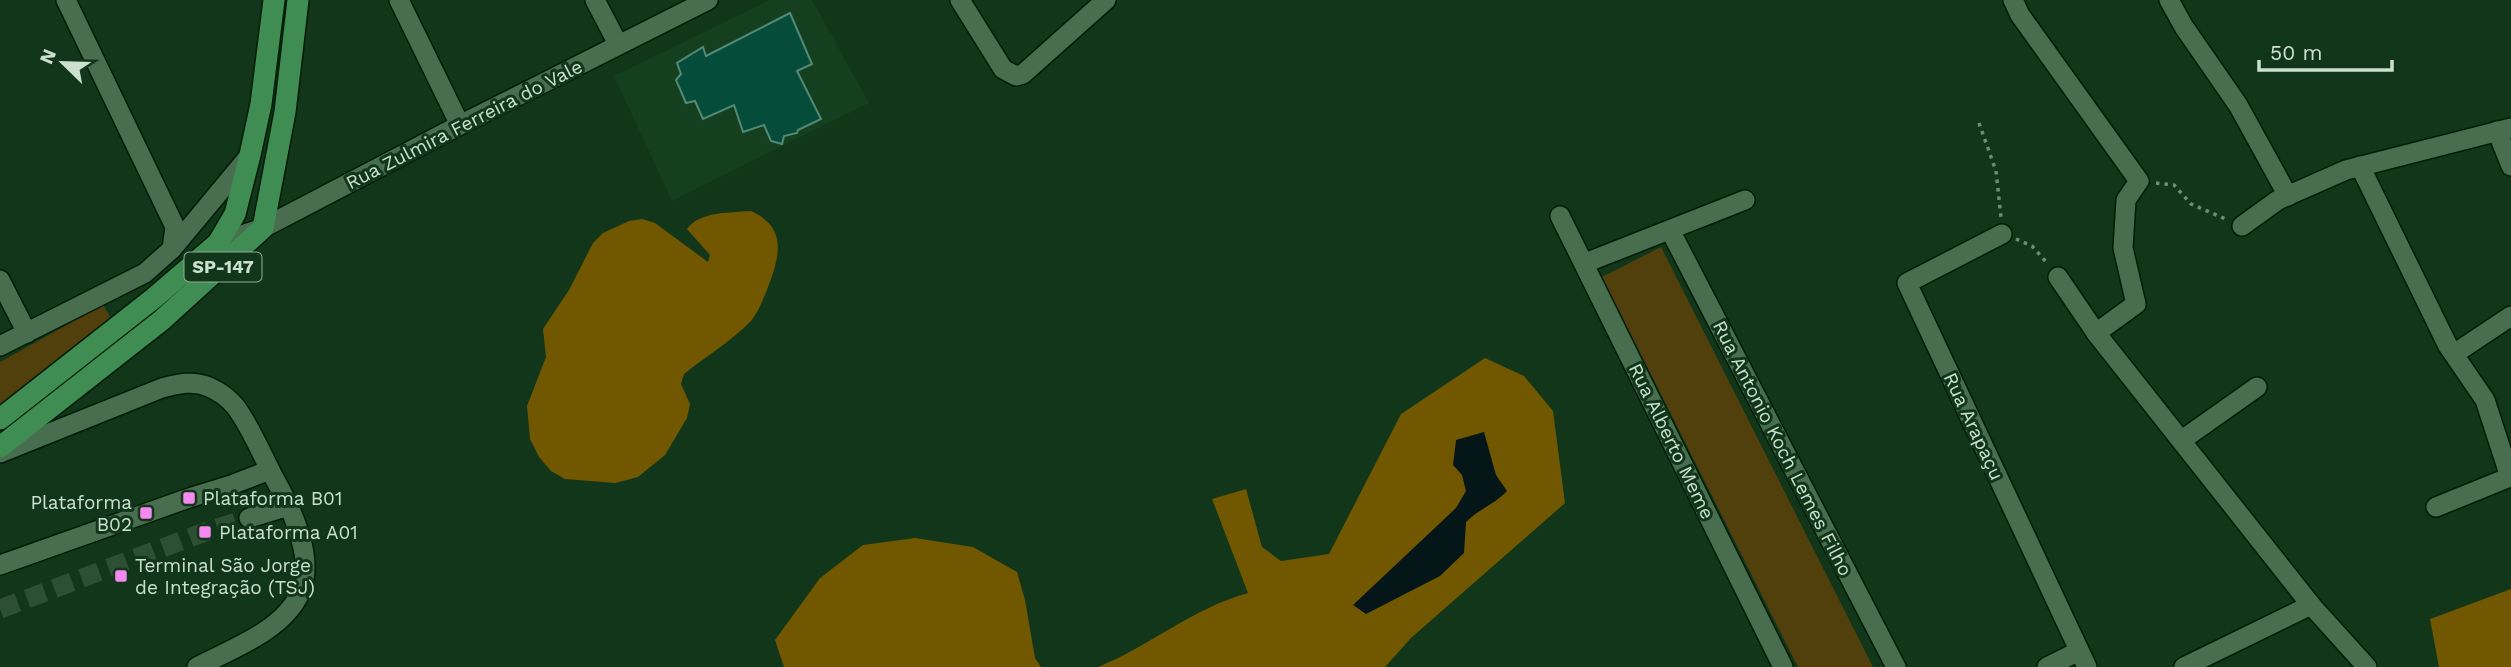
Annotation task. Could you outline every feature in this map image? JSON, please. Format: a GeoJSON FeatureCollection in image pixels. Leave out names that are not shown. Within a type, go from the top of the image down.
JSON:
{"type":"FeatureCollection","features":[{"type":"Feature","properties":{"kind":"main road","name":"SP-147"},"geometry":{"type":"LineString","coordinates":[[0,419],[154,299],[218,243],[235,214],[250,155],[261,104],[274,0]]}},
{"type":"Feature","properties":{"kind":"main road","name":"SP-147"},"geometry":{"type":"LineString","coordinates":[[0,447],[162,320],[263,228],[285,112],[298,0]]}},
{"type":"Feature","properties":{"kind":"street"},"geometry":{"type":"LineString","coordinates":[[66,0],[175,227],[172,249]]}},
{"type":"Feature","properties":{"kind":"street"},"geometry":{"type":"LineString","coordinates":[[399,0],[460,125]]}},
{"type":"Feature","properties":{"kind":"street"},"geometry":{"type":"LineString","coordinates":[[595,0],[618,44]]}},
{"type":"Feature","properties":{"kind":"street","name":"Rua Zulmira Ferreira do Vale"},"geometry":{"type":"LineString","coordinates":[[218,243],[263,228],[708,0]]}},
{"type":"Feature","properties":{"kind":"street"},"geometry":{"type":"LineString","coordinates":[[960,0],[1003,69],[1016,76],[1023,74],[1106,0]]}},
{"type":"Feature","properties":{"kind":"street"},"geometry":{"type":"LineString","coordinates":[[2012,0],[2139,181],[2126,200],[2123,248],[2136,303],[2096,333]]}},
{"type":"Feature","properties":{"kind":"street"},"geometry":{"type":"LineString","coordinates":[[2169,0],[2184,27],[2238,105],[2288,196]]}},
{"type":"Feature","properties":{"kind":"street"},"geometry":{"type":"LineString","coordinates":[[2242,226],[2272,204],[2346,170],[2504,129],[2511,166]]}},
{"type":"Feature","properties":{"kind":"street"},"geometry":{"type":"LineString","coordinates":[[0,346],[145,273],[172,249],[250,155]]}},
{"type":"Feature","properties":{"kind":"street"},"geometry":{"type":"LineString","coordinates":[[2360,166],[2454,354],[2485,400],[2510,477],[2436,507]]}},
{"type":"Feature","properties":{"kind":"street"},"geometry":{"type":"LineString","coordinates":[[1585,263],[1745,200]]}},
{"type":"Feature","properties":{"kind":"street","name":"Rua Alberto Meme"},"geometry":{"type":"LineString","coordinates":[[1560,216],[1783,667]]}},
{"type":"Feature","properties":{"kind":"street","name":"Rua Antonio Koch Lemes Filho"},"geometry":{"type":"LineString","coordinates":[[1670,230],[1896,667]]}},
{"type":"Feature","properties":{"kind":"street","name":"Rua Arapaçu"},"geometry":{"type":"LineString","coordinates":[[2002,233],[1906,283],[2083,659]]}},
{"type":"Feature","properties":{"kind":"street"},"geometry":{"type":"LineString","coordinates":[[2058,277],[2096,333],[2311,605],[2367,667]]}},
{"type":"Feature","properties":{"kind":"street"},"geometry":{"type":"LineString","coordinates":[[0,280],[27,333]]}},
{"type":"Feature","properties":{"kind":"street"},"geometry":{"type":"LineString","coordinates":[[2454,354],[2511,316]]}},
{"type":"Feature","properties":{"kind":"street"},"geometry":{"type":"LineString","coordinates":[[0,453],[162,388],[181,384],[198,383],[211,388],[234,405],[289,506],[301,541],[304,577],[300,593],[292,607],[263,632],[197,667]]}},
{"type":"Feature","properties":{"kind":"street"},"geometry":{"type":"LineString","coordinates":[[2182,440],[2257,387]]}},
{"type":"Feature","properties":{"kind":"street"},"geometry":{"type":"LineString","coordinates":[[0,565],[270,470]]}},
{"type":"Feature","properties":{"kind":"street"},"geometry":{"type":"LineString","coordinates":[[248,518],[289,506]]}},
{"type":"Feature","properties":{"kind":"street"},"geometry":{"type":"LineString","coordinates":[[2183,667],[2311,605]]}},
{"type":"Feature","properties":{"kind":"street"},"geometry":{"type":"LineString","coordinates":[[2047,667],[2083,659]]}},
{"type":"Feature","properties":{"kind":"path"},"geometry":{"type":"LineString","coordinates":[[1979,123],[1996,172],[2002,233],[2032,246],[2058,277]]}},
{"type":"Feature","properties":{"kind":"path"},"geometry":{"type":"LineString","coordinates":[[2139,181],[2174,185],[2191,204],[2242,226]]}},
{"type":"Feature","properties":{"kind":"shaded area"},"geometry":{"type":"Polygon","coordinates":[[[770,0],[812,0],[869,103],[672,201],[614,76],[770,0]]]}},
{"type":"Feature","properties":{"kind":"shaded area"},"geometry":{"type":"Polygon","coordinates":[[[751,211],[763,218],[776,235],[778,245],[775,267],[755,316],[726,343],[684,374],[681,384],[690,404],[687,418],[665,455],[638,477],[615,483],[565,479],[551,471],[539,457],[530,439],[527,406],[546,357],[543,329],[569,290],[593,243],[603,233],[629,221],[642,219],[655,223],[708,262],[710,255],[687,229],[707,216],[751,211]]]}},
{"type":"Feature","properties":{"kind":"shaded area"},"geometry":{"type":"Polygon","coordinates":[[[1661,247],[1873,667],[1798,667],[1602,277],[1661,247]]]}},
{"type":"Feature","properties":{"kind":"shaded area"},"geometry":{"type":"Polygon","coordinates":[[[103,305],[112,320],[0,408],[0,362],[103,305]]]}},
{"type":"Feature","properties":{"kind":"shaded area"},"geometry":{"type":"Polygon","coordinates":[[[1485,358],[1524,376],[1553,411],[1565,503],[1411,638],[1385,667],[1098,667],[1136,649],[1190,617],[1248,593],[1212,499],[1246,489],[1262,547],[1281,561],[1329,554],[1401,414],[1485,358]]]}},
{"type":"Feature","properties":{"kind":"shaded area"},"geometry":{"type":"Polygon","coordinates":[[[1484,432],[1496,475],[1507,491],[1466,522],[1464,553],[1440,576],[1366,614],[1353,605],[1456,508],[1466,491],[1462,475],[1453,465],[1456,440],[1484,432]]]}},
{"type":"Feature","properties":{"kind":"shaded area"},"geometry":{"type":"Polygon","coordinates":[[[915,538],[973,547],[1017,572],[1035,658],[1041,667],[784,667],[775,640],[820,578],[863,545],[915,538]]]}},
{"type":"Feature","properties":{"kind":"shaded area"},"geometry":{"type":"Polygon","coordinates":[[[2511,589],[2511,667],[2439,667],[2430,619],[2511,589]]]}},
{"type":"Feature","properties":{"kind":"building"},"geometry":{"type":"Polygon","coordinates":[[[790,13],[812,64],[797,71],[821,119],[797,133],[784,136],[782,144],[771,141],[764,125],[743,132],[734,105],[703,119],[695,101],[686,103],[676,80],[681,74],[677,63],[703,47],[706,56],[790,13]]]}},
{"type":"Feature","properties":{"kind":"tunnel"},"geometry":{"type":"LineString","coordinates":[[0,609],[249,518]]}},
{"type":"Feature","properties":{"kind":"place","name":"Plataforma B01"},"geometry":{"type":"Point","coordinates":[189,498]}},
{"type":"Feature","properties":{"kind":"place","name":"Plataforma B02"},"geometry":{"type":"Point","coordinates":[146,513]}},
{"type":"Feature","properties":{"kind":"place","name":"Plataforma A01"},"geometry":{"type":"Point","coordinates":[205,532]}},
{"type":"Feature","properties":{"kind":"place","name":"Terminal São Jorge de Integração (TSJ)"},"geometry":{"type":"Point","coordinates":[121,576]}}]}
